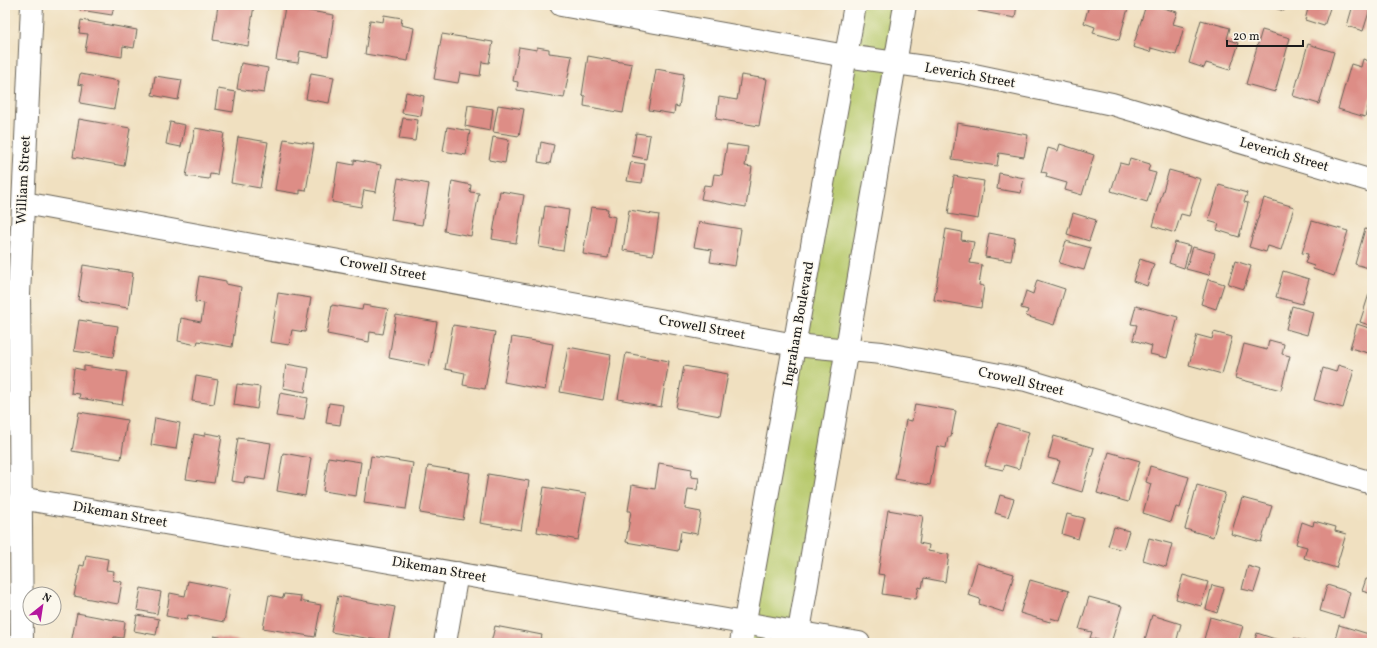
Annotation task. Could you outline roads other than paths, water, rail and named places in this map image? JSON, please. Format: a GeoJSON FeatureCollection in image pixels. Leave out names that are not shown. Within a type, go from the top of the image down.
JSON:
{"type":"FeatureCollection","features":[{"type":"Feature","properties":{"kind":"street","name":"William Street"},"geometry":{"type":"LineString","coordinates":[[22,643],[20,498],[12,294],[24,203],[32,5]]}},
{"type":"Feature","properties":{"kind":"street","name":"Leverich Street"},"geometry":{"type":"LineString","coordinates":[[561,5],[846,56],[960,72],[1112,104],[1372,181]]}},
{"type":"Feature","properties":{"kind":"street","name":"Ingraham Boulevard"},"geometry":{"type":"LineString","coordinates":[[743,633],[796,345],[855,5]]}},
{"type":"Feature","properties":{"kind":"street"},"geometry":{"type":"LineString","coordinates":[[798,638],[905,5]]}},
{"type":"Feature","properties":{"kind":"street","name":"Crowell Street"},"geometry":{"type":"LineString","coordinates":[[24,203],[796,345],[882,353],[1026,380],[1372,483]]}},
{"type":"Feature","properties":{"kind":"street","name":"Dikeman Street"},"geometry":{"type":"LineString","coordinates":[[20,498],[457,573],[743,633],[859,643]]}},
{"type":"Feature","properties":{"kind":"street"},"geometry":{"type":"LineString","coordinates":[[445,643],[457,573]]}}]}
